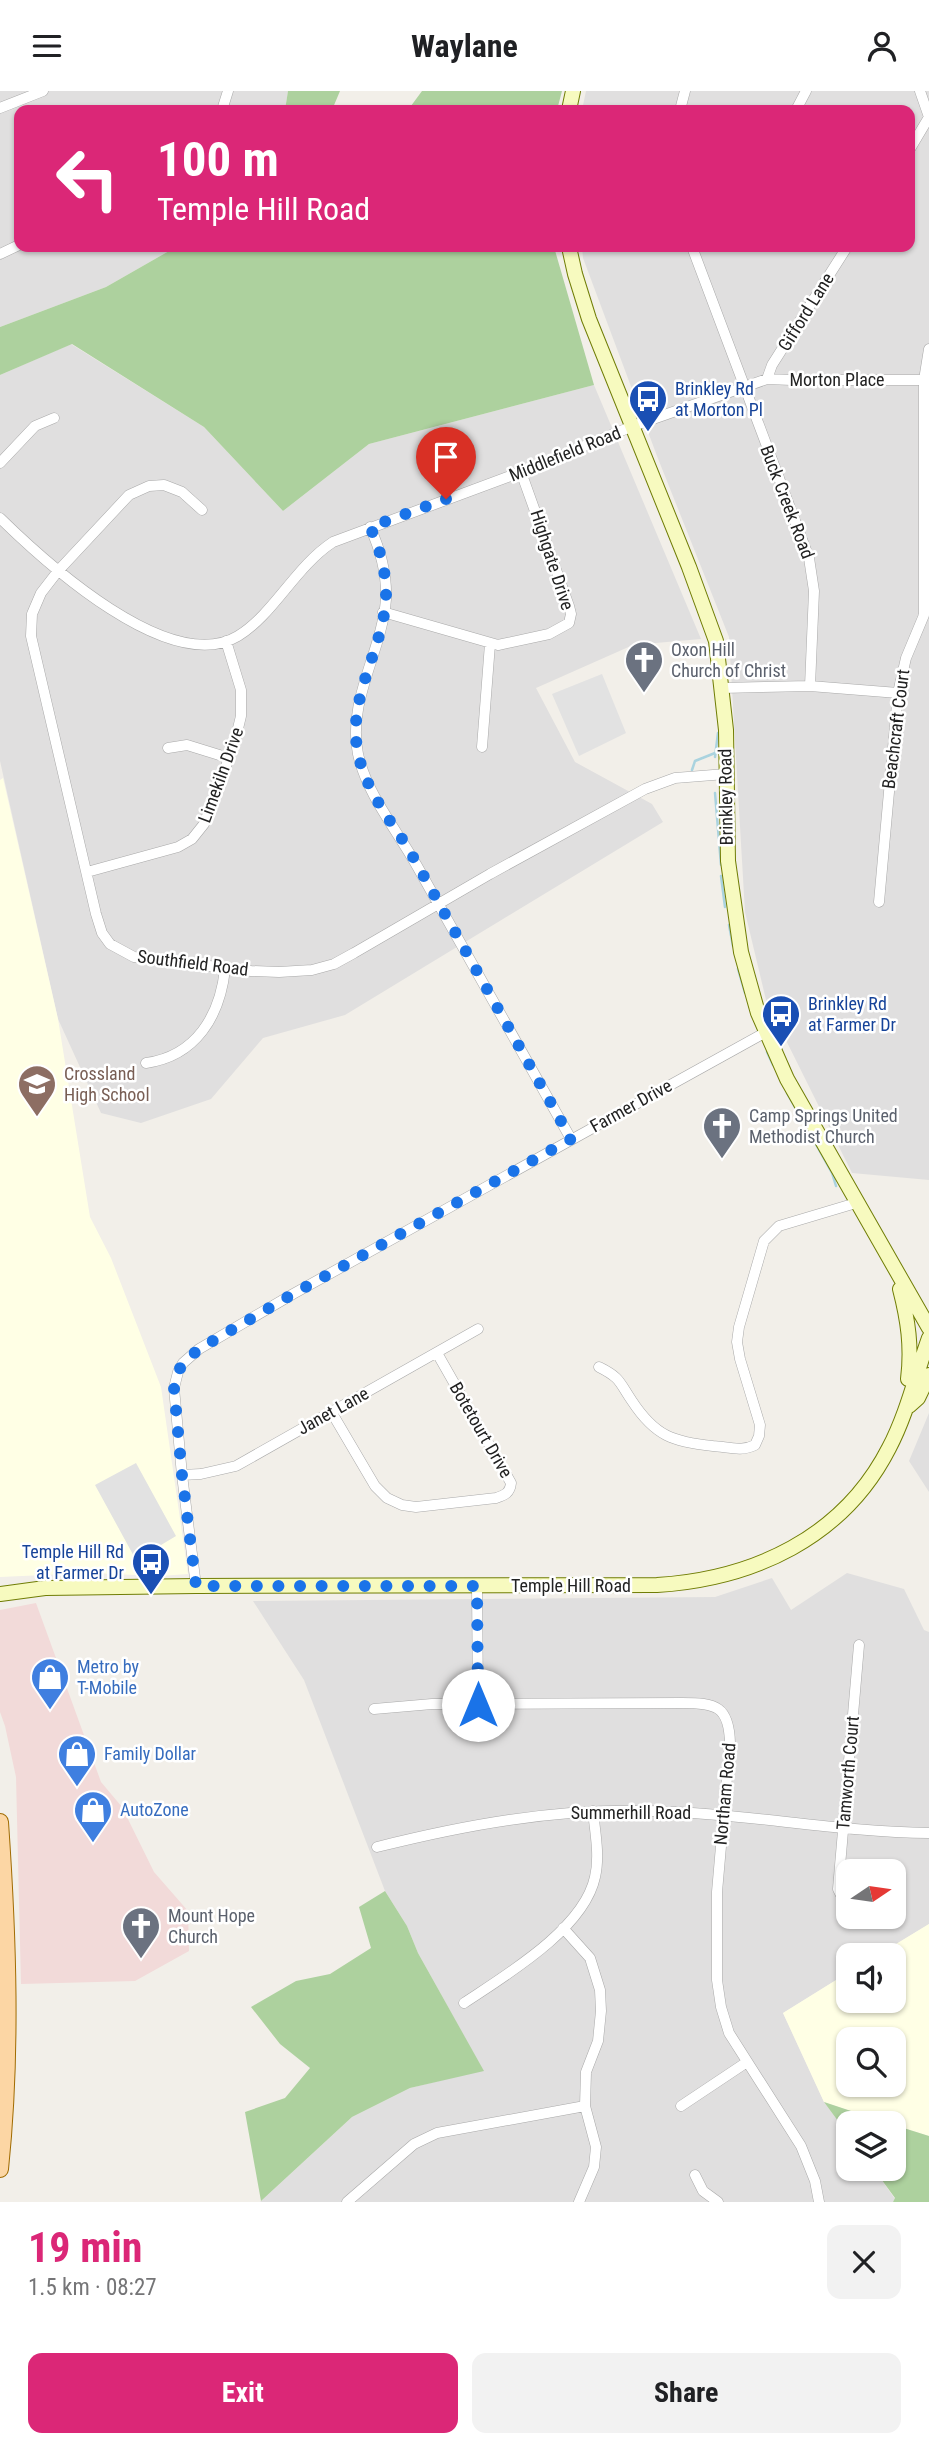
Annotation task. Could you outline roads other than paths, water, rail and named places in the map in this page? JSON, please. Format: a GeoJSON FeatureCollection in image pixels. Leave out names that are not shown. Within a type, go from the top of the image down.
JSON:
{"type":"FeatureCollection","features":[{"type":"Feature","properties":{"kind":"main road","name":"Brinkley Road"},"geometry":{"type":"LineString","coordinates":[[570,252],[589,319],[716,641],[726,730],[727,861],[735,919],[749,984],[787,1079],[929,1328]]}},
{"type":"Feature","properties":{"kind":"main road"},"geometry":{"type":"LineString","coordinates":[[894,1269],[906,1312],[911,1345],[903,1412]]}},
{"type":"Feature","properties":{"kind":"main road","name":"Temple Hill Road"},"geometry":{"type":"LineString","coordinates":[[0,1594],[45,1588],[681,1584],[723,1577],[760,1565],[805,1541],[853,1501],[890,1447],[929,1338]]}},
{"type":"Feature","properties":{"kind":"main road"},"geometry":{"type":"LineString","coordinates":[[903,1412],[918,1398],[929,1375]]}},
{"type":"Feature","properties":{"kind":"main road"},"geometry":{"type":"LineString","coordinates":[[0,1822],[7,1971],[0,2169]]}},
{"type":"Feature","properties":{"kind":"street"},"geometry":{"type":"LineString","coordinates":[[0,108],[43,91]]}},
{"type":"Feature","properties":{"kind":"street"},"geometry":{"type":"LineString","coordinates":[[915,141],[929,118],[920,91]]}},
{"type":"Feature","properties":{"kind":"street","name":"Buck Creek Road"},"geometry":{"type":"LineString","coordinates":[[694,252],[769,457],[804,540],[812,568],[814,605],[810,686]]}},
{"type":"Feature","properties":{"kind":"street","name":"Gifford Lane"},"geometry":{"type":"LineString","coordinates":[[767,379],[772,365],[844,252]]}},
{"type":"Feature","properties":{"kind":"street","name":"Beachcraft Court"},"geometry":{"type":"LineString","coordinates":[[879,902],[898,693],[906,657],[924,615],[924,380],[929,349]]}},
{"type":"Feature","properties":{"kind":"street","name":"Morton Place"},"geometry":{"type":"LineString","coordinates":[[633,426],[743,385],[767,379],[924,380]]}},
{"type":"Feature","properties":{"kind":"street"},"geometry":{"type":"LineString","coordinates":[[0,463],[35,426],[54,418]]}},
{"type":"Feature","properties":{"kind":"street","name":"Middlefield Road"},"geometry":{"type":"LineString","coordinates":[[226,641],[238,636],[254,623],[316,554],[342,537],[521,472],[633,426]]}},
{"type":"Feature","properties":{"kind":"street","name":"Highgate Drive"},"geometry":{"type":"LineString","coordinates":[[383,613],[490,644],[506,645],[550,634],[571,620],[563,584],[521,472]]}},
{"type":"Feature","properties":{"kind":"street","name":"Southfield Road"},"geometry":{"type":"LineString","coordinates":[[202,510],[190,497],[173,488],[157,485],[140,489],[124,500],[58,571],[37,600],[32,614],[30,631],[99,925],[114,948],[125,954],[145,960],[225,969],[279,972],[324,967],[354,953],[438,903],[661,782],[687,776],[726,774]]}},
{"type":"Feature","properties":{"kind":"street"},"geometry":{"type":"LineString","coordinates":[[0,519],[96,601],[164,635],[198,643],[226,641]]}},
{"type":"Feature","properties":{"kind":"street"},"geometry":{"type":"LineString","coordinates":[[370,527],[383,563],[386,596],[355,716],[358,755],[369,785],[571,1139]]}},
{"type":"Feature","properties":{"kind":"street","name":"Limekiln Drive"},"geometry":{"type":"LineString","coordinates":[[87,872],[178,847],[192,839],[204,824],[238,734],[242,706],[239,680],[226,641]]}},
{"type":"Feature","properties":{"kind":"street"},"geometry":{"type":"LineString","coordinates":[[482,747],[490,644]]}},
{"type":"Feature","properties":{"kind":"street"},"geometry":{"type":"LineString","coordinates":[[722,688],[810,686],[898,693]]}},
{"type":"Feature","properties":{"kind":"street"},"geometry":{"type":"LineString","coordinates":[[169,748],[187,745],[229,758]]}},
{"type":"Feature","properties":{"kind":"street"},"geometry":{"type":"LineString","coordinates":[[146,1063],[172,1057],[201,1033],[220,998],[225,969]]}},
{"type":"Feature","properties":{"kind":"street","name":"Farmer Drive"},"geometry":{"type":"LineString","coordinates":[[196,1586],[174,1388],[178,1372],[191,1356],[213,1340],[293,1294],[766,1032]]}},
{"type":"Feature","properties":{"kind":"street"},"geometry":{"type":"LineString","coordinates":[[599,1367],[617,1376],[633,1403],[651,1424],[669,1438],[746,1450],[755,1445],[760,1425],[737,1342],[764,1241],[779,1226],[856,1203]]}},
{"type":"Feature","properties":{"kind":"street","name":"Janet Lane"},"geometry":{"type":"LineString","coordinates":[[182,1475],[201,1474],[236,1466],[478,1329]]}},
{"type":"Feature","properties":{"kind":"street","name":"Botetourt Drive"},"geometry":{"type":"LineString","coordinates":[[332,1413],[380,1494],[397,1503],[416,1507],[505,1495],[512,1483],[437,1353]]}},
{"type":"Feature","properties":{"kind":"street"},"geometry":{"type":"LineString","coordinates":[[477,1586],[478,1705]]}},
{"type":"Feature","properties":{"kind":"street","name":"Tamworth Court"},"geometry":{"type":"LineString","coordinates":[[840,1859],[859,1645]]}},
{"type":"Feature","properties":{"kind":"street","name":"Northam Road"},"geometry":{"type":"LineString","coordinates":[[374,1709],[416,1705],[689,1703],[712,1706],[726,1716],[729,1751],[717,1892],[717,1980],[724,2021],[801,2146],[815,2181],[819,2202]]}},
{"type":"Feature","properties":{"kind":"street"},"geometry":{"type":"LineString","coordinates":[[464,2003],[525,1962],[563,1928],[585,1902],[597,1864],[593,1811]]}},
{"type":"Feature","properties":{"kind":"street","name":"Summerhill Road"},"geometry":{"type":"LineString","coordinates":[[377,1847],[491,1821],[593,1811],[723,1815],[929,1833]]}},
{"type":"Feature","properties":{"kind":"street"},"geometry":{"type":"LineString","coordinates":[[563,1928],[590,1958],[600,1990],[598,2041],[586,2072],[585,2106],[596,2147],[594,2167],[579,2202]]}},
{"type":"Feature","properties":{"kind":"street"},"geometry":{"type":"LineString","coordinates":[[681,2106],[747,2061]]}},
{"type":"Feature","properties":{"kind":"street"},"geometry":{"type":"LineString","coordinates":[[348,2202],[414,2144],[437,2133],[585,2106]]}},
{"type":"Feature","properties":{"kind":"street"},"geometry":{"type":"LineString","coordinates":[[695,2175],[703,2191],[718,2202]]}},
{"type":"Feature","properties":{"kind":"waterway"},"geometry":{"type":"LineString","coordinates":[[715,757],[718,733]]}},
{"type":"Feature","properties":{"kind":"waterway"},"geometry":{"type":"LineString","coordinates":[[692,770],[695,761],[715,753]]}},
{"type":"Feature","properties":{"kind":"waterway"},"geometry":{"type":"LineString","coordinates":[[715,793],[721,865]]}},
{"type":"Feature","properties":{"kind":"waterway"},"geometry":{"type":"LineString","coordinates":[[721,876],[725,907]]}},
{"type":"Feature","properties":{"kind":"waterway"},"geometry":{"type":"LineString","coordinates":[[729,925],[733,946]]}},
{"type":"Feature","properties":{"kind":"waterway"},"geometry":{"type":"LineString","coordinates":[[738,969],[745,993]]}},
{"type":"Feature","properties":{"kind":"waterway"},"geometry":{"type":"LineString","coordinates":[[767,1052],[773,1065]]}},
{"type":"Feature","properties":{"kind":"waterway"},"geometry":{"type":"LineString","coordinates":[[787,1093],[806,1127]]}},
{"type":"Feature","properties":{"kind":"waterway"},"geometry":{"type":"LineString","coordinates":[[813,1139],[832,1173],[836,1186]]}},
{"type":"Feature","properties":{"kind":"place","name":"Brinkley Rd at Morton Pl"},"geometry":{"type":"Point","coordinates":[648,433]}},
{"type":"Feature","properties":{"kind":"place","name":"Oxon Hill Church of Christ"},"geometry":{"type":"Point","coordinates":[644,694]}},
{"type":"Feature","properties":{"kind":"place","name":"Brinkley Rd at Farmer Dr"},"geometry":{"type":"Point","coordinates":[781,1048]}},
{"type":"Feature","properties":{"kind":"place","name":"Crossland High School"},"geometry":{"type":"Point","coordinates":[37,1118]}},
{"type":"Feature","properties":{"kind":"place","name":"Camp Springs United Methodist Church"},"geometry":{"type":"Point","coordinates":[722,1160]}},
{"type":"Feature","properties":{"kind":"place","name":"Temple Hill Rd at Farmer Dr"},"geometry":{"type":"Point","coordinates":[151,1596]}},
{"type":"Feature","properties":{"kind":"place","name":"Metro by T-Mobile"},"geometry":{"type":"Point","coordinates":[50,1711]}},
{"type":"Feature","properties":{"kind":"place","name":"Family Dollar"},"geometry":{"type":"Point","coordinates":[77,1788]}},
{"type":"Feature","properties":{"kind":"place","name":"AutoZone"},"geometry":{"type":"Point","coordinates":[93,1844]}},
{"type":"Feature","properties":{"kind":"place","name":"Mount Hope Church"},"geometry":{"type":"Point","coordinates":[141,1960]}}]}
